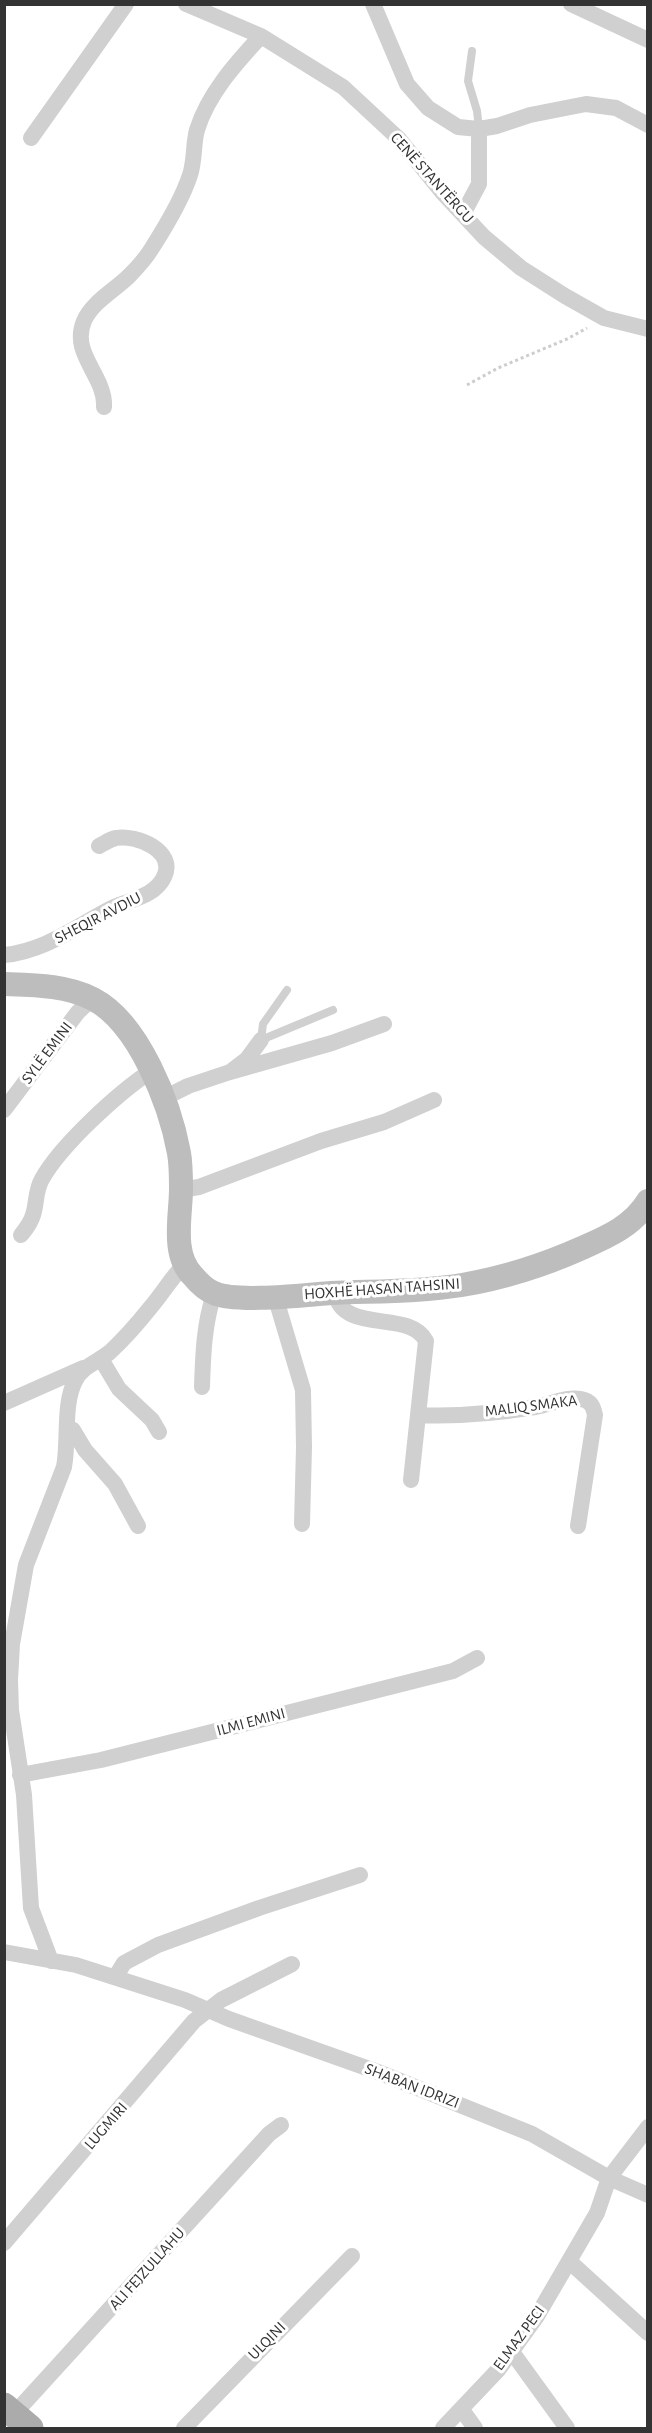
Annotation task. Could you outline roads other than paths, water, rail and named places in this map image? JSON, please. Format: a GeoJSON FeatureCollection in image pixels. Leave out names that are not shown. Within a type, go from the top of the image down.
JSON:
{"type":"FeatureCollection","features":[{"type":"Feature","properties":{"kind":"street"},"geometry":{"type":"LineString","coordinates":[[31,138],[126,4]]}},
{"type":"Feature","properties":{"kind":"street","name":"CENË STANTËRGU"},"geometry":{"type":"LineString","coordinates":[[186,4],[261,36],[343,87],[399,139],[442,192],[484,237],[521,268],[604,318],[648,328]]}},
{"type":"Feature","properties":{"kind":"street"},"geometry":{"type":"LineString","coordinates":[[373,4],[398,67],[417,98],[458,127],[479,129],[586,104],[616,108],[648,125]]}},
{"type":"Feature","properties":{"kind":"street"},"geometry":{"type":"LineString","coordinates":[[571,4],[648,40]]}},
{"type":"Feature","properties":{"kind":"street"},"geometry":{"type":"LineString","coordinates":[[104,407],[105,397],[86,360],[80,341],[84,321],[152,249],[190,176],[196,152],[196,132],[212,98],[261,36]]}},
{"type":"Feature","properties":{"kind":"street"},"geometry":{"type":"LineString","coordinates":[[463,214],[479,184],[477,147],[479,129]]}},
{"type":"Feature","properties":{"kind":"street","name":"SHEQIR AVDIU"},"geometry":{"type":"LineString","coordinates":[[4,955],[43,946],[114,907],[152,891],[164,877],[167,869],[165,860],[158,850],[146,842],[117,838],[99,846]]}},
{"type":"Feature","properties":{"kind":"street"},"geometry":{"type":"LineString","coordinates":[[4,984],[50,986],[93,998],[118,1017],[136,1043],[151,1071],[164,1098],[180,1155],[181,1252],[191,1274],[214,1294],[204,1342],[202,1387]]}},
{"type":"Feature","properties":{"kind":"street","name":"SYLË EMINI"},"geometry":{"type":"LineString","coordinates":[[4,1110],[78,1012],[93,998]]}},
{"type":"Feature","properties":{"kind":"street"},"geometry":{"type":"LineString","coordinates":[[164,1098],[188,1086],[332,1043],[384,1024]]}},
{"type":"Feature","properties":{"kind":"street"},"geometry":{"type":"LineString","coordinates":[[230,1072],[247,1059],[261,1040]]}},
{"type":"Feature","properties":{"kind":"street"},"geometry":{"type":"LineString","coordinates":[[21,1235],[33,1216],[36,1193],[42,1179],[63,1150],[135,1082],[151,1071]]}},
{"type":"Feature","properties":{"kind":"street"},"geometry":{"type":"LineString","coordinates":[[181,1191],[199,1187],[321,1141],[384,1122],[434,1100]]}},
{"type":"Feature","properties":{"kind":"street","name":"HOXHË HASAN TAHSINI"},"geometry":{"type":"LineString","coordinates":[[214,1294],[237,1297],[275,1296],[419,1290],[461,1285],[499,1277],[562,1257],[610,1236],[646,1208]]}},
{"type":"Feature","properties":{"kind":"street"},"geometry":{"type":"LineString","coordinates":[[4,1403],[101,1359],[151,1307],[173,1276],[185,1264]]}},
{"type":"Feature","properties":{"kind":"street"},"geometry":{"type":"LineString","coordinates":[[335,1293],[336,1301],[343,1309],[357,1316],[407,1326],[424,1336],[426,1350],[411,1480]]}},
{"type":"Feature","properties":{"kind":"street"},"geometry":{"type":"LineString","coordinates":[[275,1296],[303,1390],[302,1524]]}},
{"type":"Feature","properties":{"kind":"street"},"geometry":{"type":"LineString","coordinates":[[101,1359],[119,1389],[152,1420],[159,1432]]}},
{"type":"Feature","properties":{"kind":"street"},"geometry":{"type":"LineString","coordinates":[[51,1961],[32,1908],[20,1775],[11,1710],[12,1644],[26,1565],[64,1467],[68,1410],[73,1386],[84,1368]]}},
{"type":"Feature","properties":{"kind":"street","name":"MALIQ SMAKA"},"geometry":{"type":"LineString","coordinates":[[418,1415],[534,1408],[579,1398],[589,1401],[595,1415],[578,1526]]}},
{"type":"Feature","properties":{"kind":"street"},"geometry":{"type":"LineString","coordinates":[[68,1428],[74,1430],[85,1450],[115,1484],[138,1526]]}},
{"type":"Feature","properties":{"kind":"street","name":"ILMI EMINI"},"geometry":{"type":"LineString","coordinates":[[20,1775],[100,1760],[453,1671],[477,1658]]}},
{"type":"Feature","properties":{"kind":"street"},"geometry":{"type":"LineString","coordinates":[[116,1976],[124,1963],[158,1945],[259,1908],[360,1875]]}},
{"type":"Feature","properties":{"kind":"street","name":"SHABAN IDRIZI"},"geometry":{"type":"LineString","coordinates":[[4,1952],[116,1976],[483,2113],[532,2133],[609,2178],[648,2195]]}},
{"type":"Feature","properties":{"kind":"street"},"geometry":{"type":"LineString","coordinates":[[208,2010],[221,2000],[292,1964]]}},
{"type":"Feature","properties":{"kind":"street","name":"LUGMIRI"},"geometry":{"type":"LineString","coordinates":[[4,2243],[194,2021],[208,2010]]}},
{"type":"Feature","properties":{"kind":"street","name":"ALI FEJZULLAHU"},"geometry":{"type":"LineString","coordinates":[[16,2416],[269,2134],[281,2125]]}},
{"type":"Feature","properties":{"kind":"street","name":"ELMAZ PECI"},"geometry":{"type":"LineString","coordinates":[[443,2428],[462,2410],[512,2352],[570,2262],[597,2213],[609,2178],[648,2127]]}},
{"type":"Feature","properties":{"kind":"street","name":"ULQINI"},"geometry":{"type":"LineString","coordinates":[[184,2428],[352,2256]]}},
{"type":"Feature","properties":{"kind":"street"},"geometry":{"type":"LineString","coordinates":[[570,2262],[648,2332]]}},
{"type":"Feature","properties":{"kind":"street"},"geometry":{"type":"LineString","coordinates":[[512,2352],[567,2428]]}},
{"type":"Feature","properties":{"kind":"street"},"geometry":{"type":"LineString","coordinates":[[462,2410],[475,2428]]}},
{"type":"Feature","properties":{"kind":"lane"},"geometry":{"type":"LineString","coordinates":[[472,51],[468,81],[477,111],[479,129]]}},
{"type":"Feature","properties":{"kind":"lane"},"geometry":{"type":"LineString","coordinates":[[287,990],[263,1024],[261,1040],[333,1010]]}}]}
